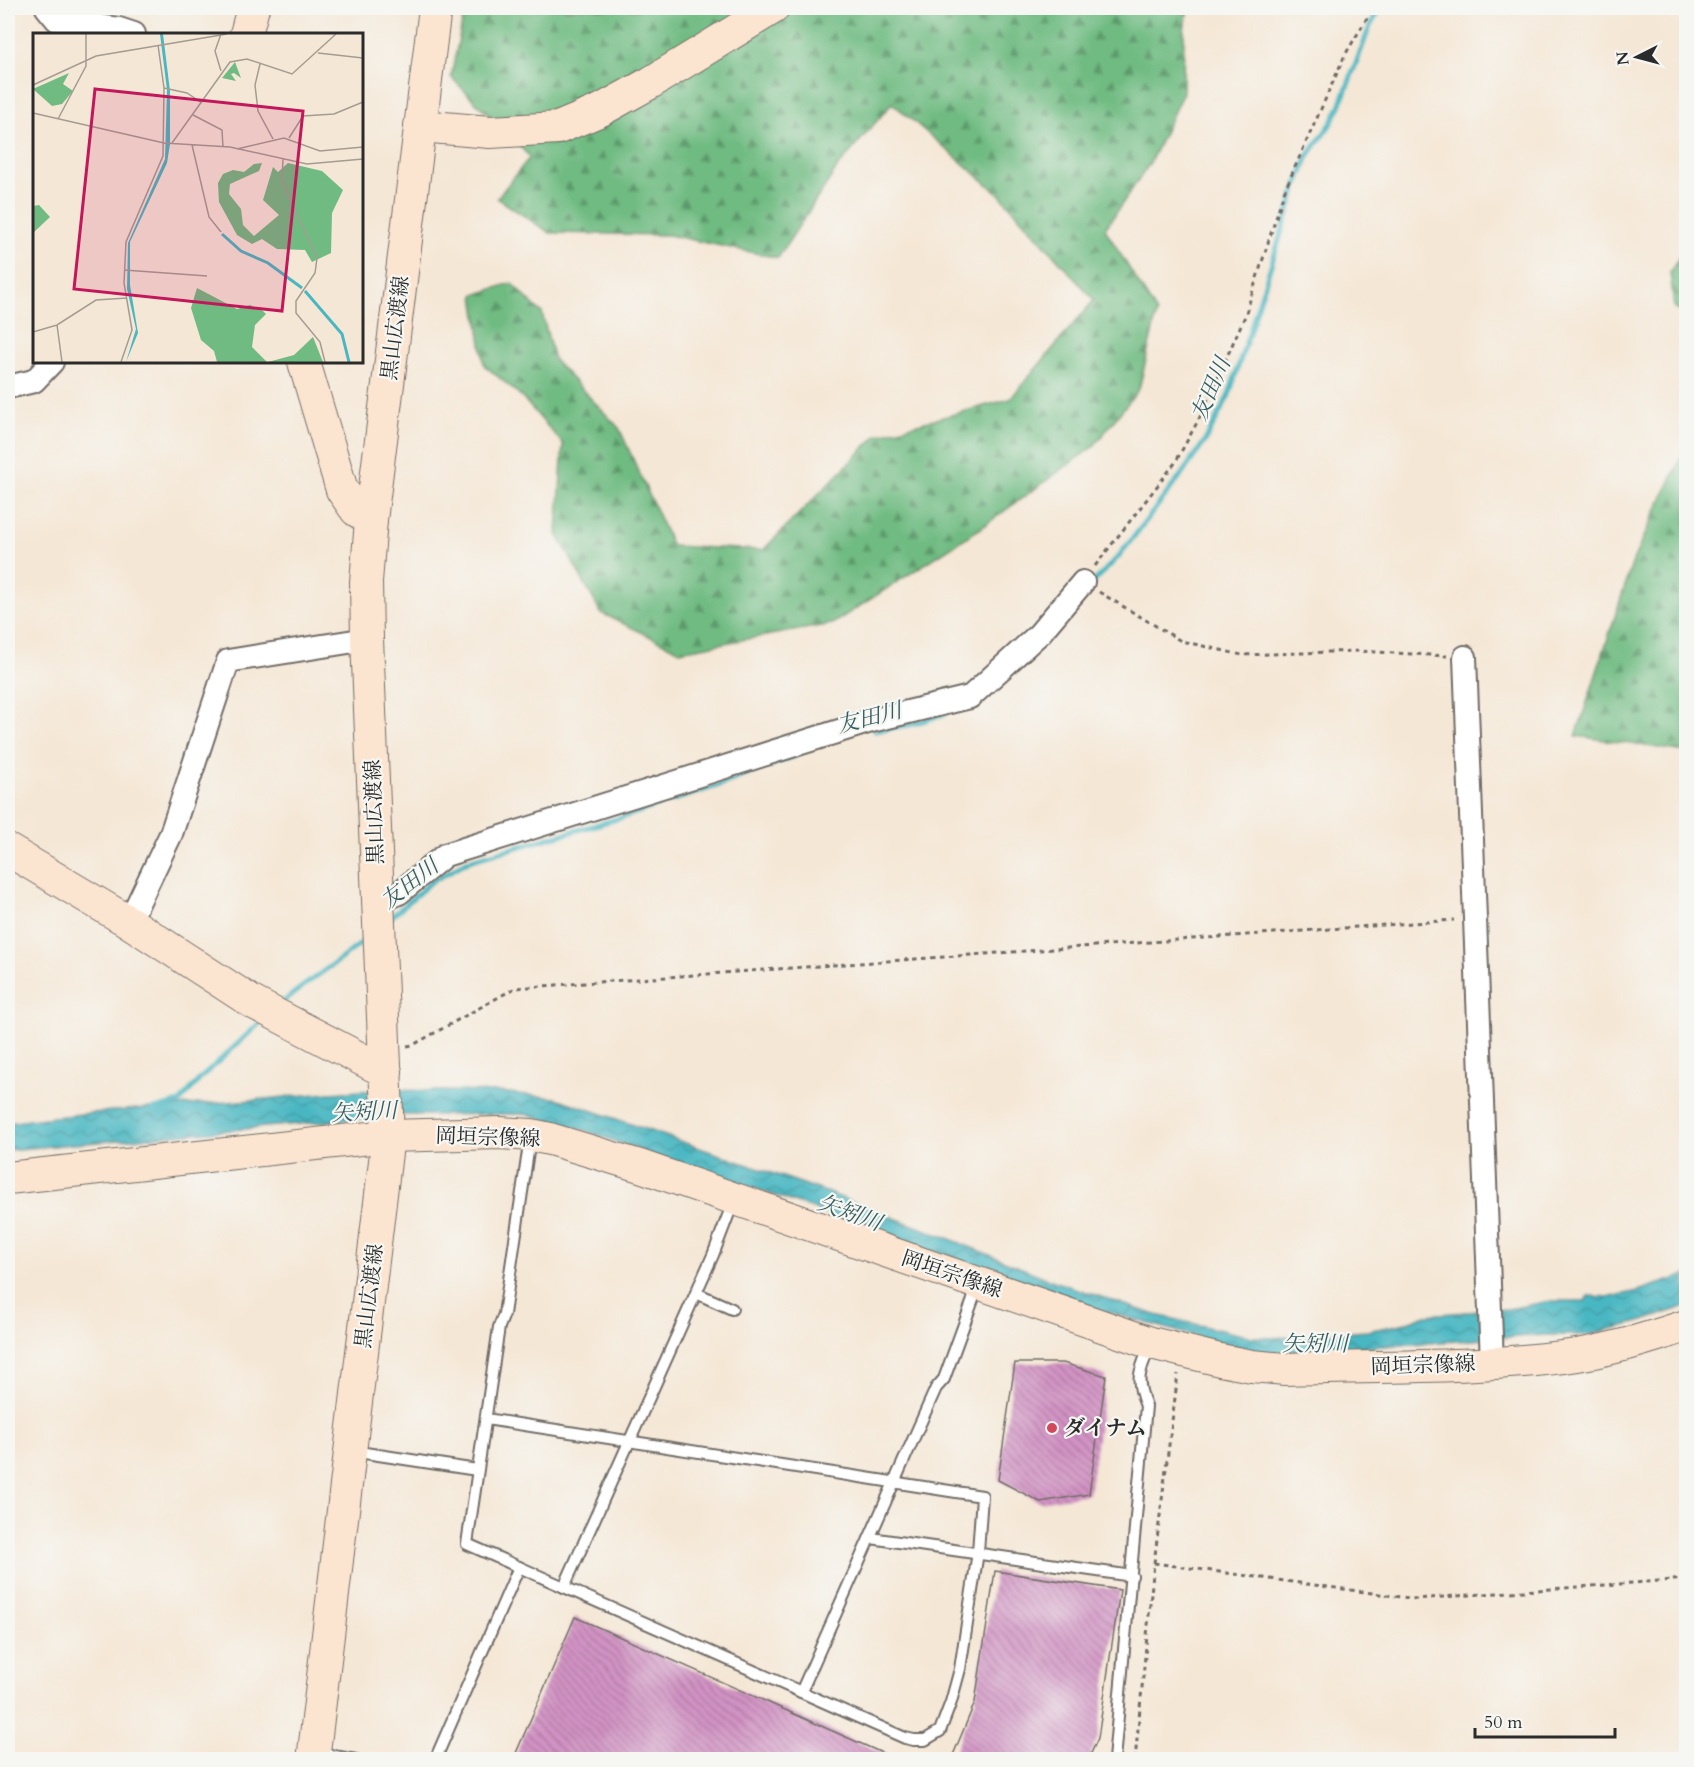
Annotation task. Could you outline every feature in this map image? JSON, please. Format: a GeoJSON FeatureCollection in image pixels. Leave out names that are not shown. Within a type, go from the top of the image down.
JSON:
{"type":"FeatureCollection","features":[{"type":"Feature","properties":{"kind":"main road"},"geometry":{"type":"LineString","coordinates":[[246,33],[253,8]]}},
{"type":"Feature","properties":{"kind":"main road","name":"黒山広渡線"},"geometry":{"type":"LineString","coordinates":[[314,1756],[388,1136],[366,582],[371,520],[435,8]]}},
{"type":"Feature","properties":{"kind":"main road"},"geometry":{"type":"LineString","coordinates":[[420,126],[490,132],[558,128],[601,110],[650,83],[773,8]]}},
{"type":"Feature","properties":{"kind":"main road"},"geometry":{"type":"LineString","coordinates":[[304,363],[342,490],[356,510],[371,520]]}},
{"type":"Feature","properties":{"kind":"main road"},"geometry":{"type":"LineString","coordinates":[[11,859],[129,922],[265,1009],[385,1060]]}},
{"type":"Feature","properties":{"kind":"main road","name":"岡垣宗像線"},"geometry":{"type":"LineString","coordinates":[[8,1178],[388,1136],[473,1133],[531,1135],[550,1138],[640,1166],[1166,1347],[1252,1366],[1285,1369],[1491,1362],[1563,1357],[1600,1351],[1686,1326]]}},
{"type":"Feature","properties":{"kind":"street"},"geometry":{"type":"LineString","coordinates":[[47,8],[57,20],[119,29],[131,33]]}},
{"type":"Feature","properties":{"kind":"street"},"geometry":{"type":"LineString","coordinates":[[8,387],[34,381],[51,363]]}},
{"type":"Feature","properties":{"kind":"street"},"geometry":{"type":"LineString","coordinates":[[378,902],[399,893],[445,855],[871,721],[970,697],[1039,633],[1083,582]]}},
{"type":"Feature","properties":{"kind":"street"},"geometry":{"type":"LineString","coordinates":[[129,922],[171,834],[228,661],[367,639]]}},
{"type":"Feature","properties":{"kind":"street"},"geometry":{"type":"LineString","coordinates":[[1465,657],[1491,1362]]}},
{"type":"Feature","properties":{"kind":"lane"},"geometry":{"type":"LineString","coordinates":[[486,1419],[982,1496],[978,1552],[960,1668],[940,1731],[925,1740],[914,1740],[467,1544],[499,1327],[504,1314],[531,1135]]}},
{"type":"Feature","properties":{"kind":"lane"},"geometry":{"type":"LineString","coordinates":[[564,1587],[696,1293],[734,1200]]}},
{"type":"Feature","properties":{"kind":"lane"},"geometry":{"type":"LineString","coordinates":[[801,1692],[936,1388],[944,1379],[980,1283]]}},
{"type":"Feature","properties":{"kind":"lane"},"geometry":{"type":"LineString","coordinates":[[696,1293],[732,1309]]}},
{"type":"Feature","properties":{"kind":"lane"},"geometry":{"type":"LineString","coordinates":[[1114,1760],[1146,1406],[1140,1392],[1139,1372],[1166,1347]]}},
{"type":"Feature","properties":{"kind":"lane"},"geometry":{"type":"LineString","coordinates":[[351,1450],[477,1470]]}},
{"type":"Feature","properties":{"kind":"lane"},"geometry":{"type":"LineString","coordinates":[[871,1538],[1131,1576]]}},
{"type":"Feature","properties":{"kind":"lane"},"geometry":{"type":"LineString","coordinates":[[435,1760],[519,1567]]}},
{"type":"Feature","properties":{"kind":"lane"},"geometry":{"type":"LineString","coordinates":[[314,1756],[356,1760]]}},
{"type":"Feature","properties":{"kind":"path"},"geometry":{"type":"LineString","coordinates":[[1373,8],[1344,55],[1284,192],[1245,316],[1200,417],[1175,464],[1083,582],[1181,641],[1242,655],[1360,651],[1465,657]]}},
{"type":"Feature","properties":{"kind":"path"},"geometry":{"type":"LineString","coordinates":[[385,1060],[514,988],[1475,918]]}},
{"type":"Feature","properties":{"kind":"path"},"geometry":{"type":"LineString","coordinates":[[1135,1760],[1154,1563],[1166,1347]]}},
{"type":"Feature","properties":{"kind":"path"},"geometry":{"type":"LineString","coordinates":[[1154,1563],[1416,1599],[1686,1579]]}},
{"type":"Feature","properties":{"kind":"green space"},"geometry":{"type":"Polygon","coordinates":[[[465,8],[1188,8],[1184,30],[1183,92],[1150,163],[1105,229],[1157,313],[1139,389],[1094,446],[981,528],[832,624],[680,651],[601,613],[557,534],[563,444],[520,395],[484,365],[474,295],[511,283],[542,313],[554,360],[619,428],[672,546],[763,550],[877,435],[1010,399],[1094,300],[1000,195],[892,103],[837,168],[778,258],[669,235],[550,233],[497,198],[530,157],[451,77],[465,8]]]}},
{"type":"Feature","properties":{"kind":"green space"},"geometry":{"type":"Polygon","coordinates":[[[1686,246],[1686,315],[1674,308],[1670,272],[1686,246]]]}},
{"type":"Feature","properties":{"kind":"green space"},"geometry":{"type":"Polygon","coordinates":[[[1686,447],[1686,752],[1576,736],[1634,558],[1686,447]]]}},
{"type":"Feature","properties":{"kind":"water","name":"矢矧川"},"geometry":{"type":"Polygon","coordinates":[[[392,1090],[500,1092],[556,1098],[826,1192],[1056,1282],[1156,1315],[1251,1337],[1273,1338],[1367,1331],[1402,1324],[1426,1315],[1508,1309],[1552,1301],[1585,1301],[1588,1296],[1612,1297],[1686,1275],[1686,1306],[1643,1321],[1589,1335],[1544,1335],[1283,1353],[1260,1352],[1100,1310],[587,1131],[526,1114],[400,1115],[8,1150],[8,1123],[124,1110],[335,1092],[392,1090]]]}},
{"type":"Feature","properties":{"kind":"building","name":"ダイナム"},"geometry":{"type":"Polygon","coordinates":[[[1015,1363],[1063,1363],[1106,1376],[1089,1494],[1040,1502],[998,1480],[1015,1363]]]}},
{"type":"Feature","properties":{"kind":"building"},"geometry":{"type":"Polygon","coordinates":[[[995,1571],[1120,1590],[1098,1738],[1088,1760],[951,1760],[975,1702],[995,1571]]]}},
{"type":"Feature","properties":{"kind":"building"},"geometry":{"type":"Polygon","coordinates":[[[575,1617],[898,1760],[513,1760],[575,1617]]]}},
{"type":"Feature","properties":{"kind":"waterway","name":"友田川"},"geometry":{"type":"LineString","coordinates":[[1090,586],[1119,556],[1182,474],[1205,441],[1229,395],[1308,156],[1332,122],[1340,106],[1370,26],[1381,8]]}},
{"type":"Feature","properties":{"kind":"waterway","name":"友田川"},"geometry":{"type":"LineString","coordinates":[[875,731],[909,725],[945,714]]}},
{"type":"Feature","properties":{"kind":"waterway","name":"友田川"},"geometry":{"type":"LineString","coordinates":[[390,918],[431,882],[468,861],[624,817],[720,785],[795,756]]}},
{"type":"Feature","properties":{"kind":"waterway","name":"友田川"},"geometry":{"type":"LineString","coordinates":[[280,1005],[367,938]]}},
{"type":"Feature","properties":{"kind":"waterway","name":"友田川"},"geometry":{"type":"LineString","coordinates":[[152,1110],[180,1102],[200,1079],[264,1019]]}},
{"type":"Feature","properties":{"kind":"place","name":"ダイナム"},"geometry":{"type":"Point","coordinates":[1052,1428]}}]}
